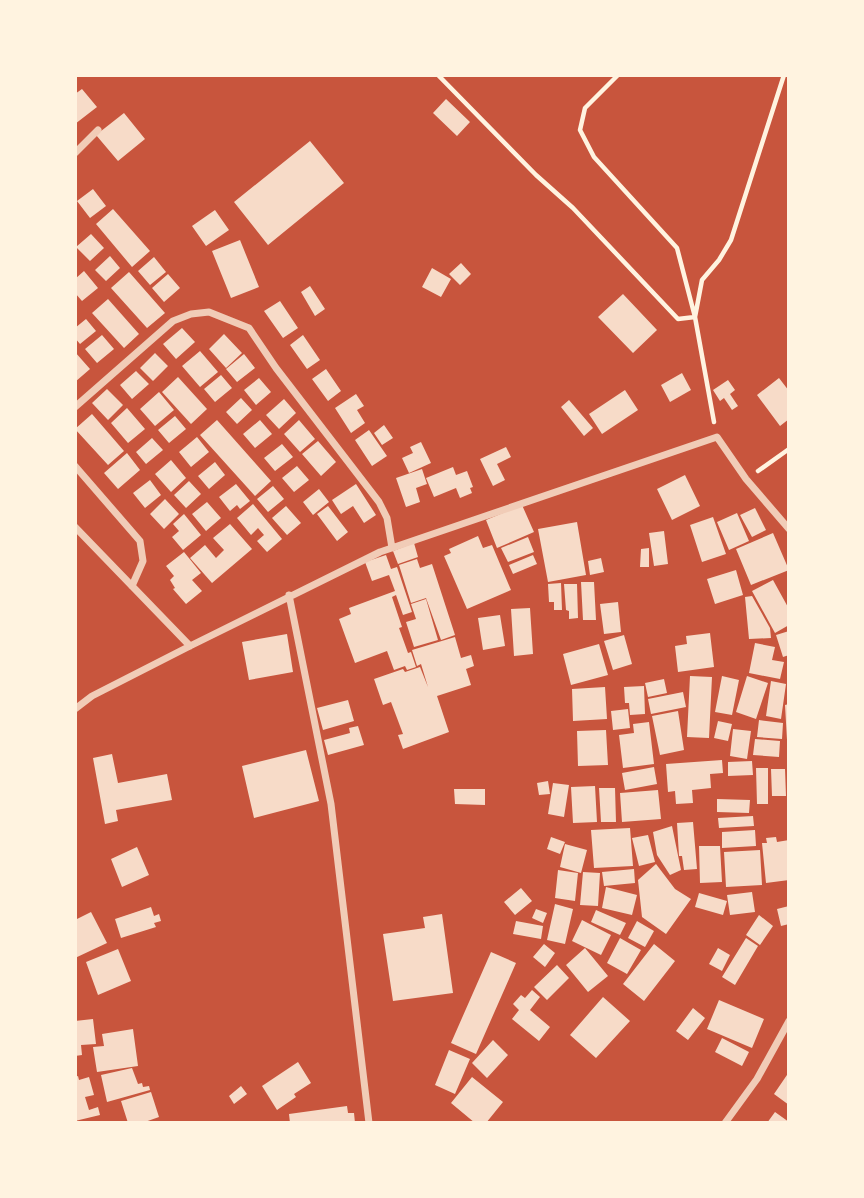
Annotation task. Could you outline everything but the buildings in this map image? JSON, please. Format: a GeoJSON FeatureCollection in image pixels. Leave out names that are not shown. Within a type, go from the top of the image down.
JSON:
{"type":"FeatureCollection","features":[{"type":"Feature","properties":{"kind":"street"},"geometry":{"type":"LineString","coordinates":[[75,153],[98,130]]}},
{"type":"Feature","properties":{"kind":"street"},"geometry":{"type":"LineString","coordinates":[[75,407],[173,321],[191,314],[209,312],[229,318],[249,328],[276,368],[379,502],[387,518],[392,548]]}},
{"type":"Feature","properties":{"kind":"street"},"geometry":{"type":"LineString","coordinates":[[75,709],[92,696],[289,595],[392,548],[717,437],[746,479],[789,528]]}},
{"type":"Feature","properties":{"kind":"street"},"geometry":{"type":"LineString","coordinates":[[75,466],[140,541],[144,561],[132,586]]}},
{"type":"Feature","properties":{"kind":"street"},"geometry":{"type":"LineString","coordinates":[[75,527],[190,646]]}},
{"type":"Feature","properties":{"kind":"street"},"geometry":{"type":"LineString","coordinates":[[289,595],[331,804],[369,1123]]}},
{"type":"Feature","properties":{"kind":"street"},"geometry":{"type":"LineString","coordinates":[[725,1123],[757,1079],[789,1021]]}},
{"type":"Feature","properties":{"kind":"path"},"geometry":{"type":"LineString","coordinates":[[438,75],[536,175],[573,208],[678,319],[695,317]]}},
{"type":"Feature","properties":{"kind":"path"},"geometry":{"type":"LineString","coordinates":[[618,75],[585,108],[580,130],[594,158],[677,248],[695,317],[717,437]]}},
{"type":"Feature","properties":{"kind":"path"},"geometry":{"type":"LineString","coordinates":[[695,317],[702,280],[731,240],[783,75]]}},
{"type":"Feature","properties":{"kind":"path"},"geometry":{"type":"LineString","coordinates":[[746,479],[789,449]]}}]}
